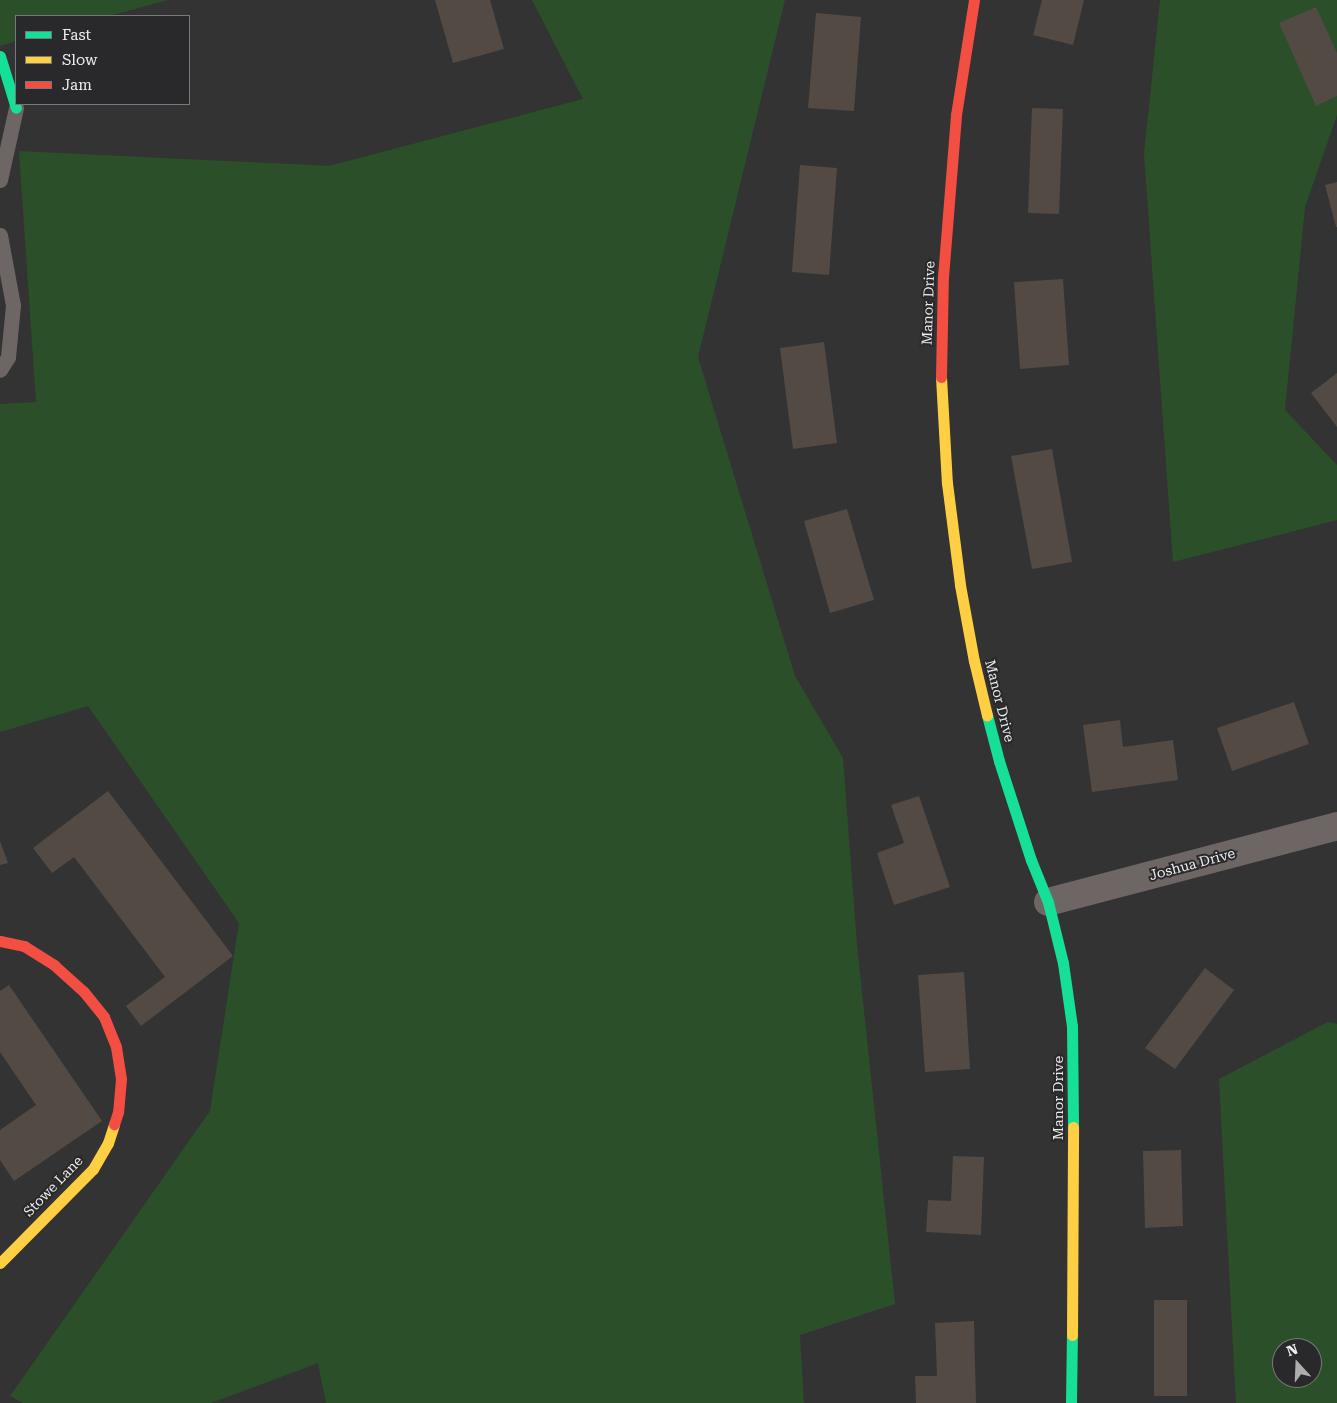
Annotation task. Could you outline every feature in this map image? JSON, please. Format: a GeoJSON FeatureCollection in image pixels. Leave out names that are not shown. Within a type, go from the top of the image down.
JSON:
{"type":"FeatureCollection","features":[{"type":"Feature","properties":{"kind":"street","name":"Manor Drive"},"geometry":{"type":"LineString","coordinates":[[974,0],[956,115],[943,277],[941,380],[947,483],[960,585],[974,661],[999,761],[1031,860],[1048,902],[1063,963],[1072,1026],[1074,1063],[1071,1403]]}},
{"type":"Feature","properties":{"kind":"street"},"geometry":{"type":"LineString","coordinates":[[0,56],[15,105]]}},
{"type":"Feature","properties":{"kind":"street","name":"Joshua Drive"},"geometry":{"type":"LineString","coordinates":[[1048,902],[1337,826]]}},
{"type":"Feature","properties":{"kind":"street","name":"Stowe Lane"},"geometry":{"type":"LineString","coordinates":[[0,941],[24,946],[54,965],[84,992],[104,1017],[116,1047],[120,1079],[118,1112],[108,1143],[93,1169],[0,1263]]}},
{"type":"Feature","properties":{"kind":"lane"},"geometry":{"type":"LineString","coordinates":[[0,180],[16,108]]}},
{"type":"Feature","properties":{"kind":"lane"},"geometry":{"type":"LineString","coordinates":[[0,235],[13,305],[8,357],[0,370]]}},
{"type":"Feature","properties":{"kind":"green space"},"geometry":{"type":"Polygon","coordinates":[[[0,0],[168,0],[113,15],[15,15],[15,41],[0,46],[0,0]]]}},
{"type":"Feature","properties":{"kind":"green space"},"geometry":{"type":"Polygon","coordinates":[[[532,0],[785,0],[698,357],[795,676],[843,758],[857,945],[895,1304],[800,1335],[804,1403],[326,1403],[318,1363],[211,1403],[23,1403],[10,1396],[210,1111],[239,923],[88,706],[0,732],[0,404],[36,402],[19,151],[329,166],[583,99],[532,0]]]}},
{"type":"Feature","properties":{"kind":"green space"},"geometry":{"type":"Polygon","coordinates":[[[1160,0],[1337,0],[1337,115],[1305,207],[1285,410],[1337,465],[1337,520],[1173,562],[1144,154],[1160,0]]]}},
{"type":"Feature","properties":{"kind":"green space"},"geometry":{"type":"Polygon","coordinates":[[[1328,1022],[1337,1024],[1337,1403],[1236,1403],[1219,1079],[1328,1022]]]}},
{"type":"Feature","properties":{"kind":"building"},"geometry":{"type":"Polygon","coordinates":[[[435,0],[490,0],[504,49],[453,63],[435,0]]]}},
{"type":"Feature","properties":{"kind":"building"},"geometry":{"type":"Polygon","coordinates":[[[1042,0],[1084,0],[1073,45],[1033,35],[1042,0]]]}},
{"type":"Feature","properties":{"kind":"building"},"geometry":{"type":"Polygon","coordinates":[[[1316,7],[1337,53],[1337,96],[1316,106],[1279,23],[1316,7]]]}},
{"type":"Feature","properties":{"kind":"building"},"geometry":{"type":"Polygon","coordinates":[[[816,13],[861,17],[854,111],[808,108],[816,13]]]}},
{"type":"Feature","properties":{"kind":"building"},"geometry":{"type":"Polygon","coordinates":[[[1032,108],[1063,109],[1059,214],[1028,213],[1032,108]]]}},
{"type":"Feature","properties":{"kind":"building"},"geometry":{"type":"Polygon","coordinates":[[[800,165],[837,168],[829,275],[792,272],[800,165]]]}},
{"type":"Feature","properties":{"kind":"building"},"geometry":{"type":"Polygon","coordinates":[[[1337,182],[1337,227],[1336,227],[1325,185],[1337,182]]]}},
{"type":"Feature","properties":{"kind":"building"},"geometry":{"type":"Polygon","coordinates":[[[1063,279],[1069,365],[1020,369],[1014,282],[1063,279]]]}},
{"type":"Feature","properties":{"kind":"building"},"geometry":{"type":"Polygon","coordinates":[[[824,342],[837,443],[793,449],[780,348],[824,342]]]}},
{"type":"Feature","properties":{"kind":"building"},"geometry":{"type":"Polygon","coordinates":[[[1337,373],[1337,427],[1311,393],[1337,373]]]}},
{"type":"Feature","properties":{"kind":"building"},"geometry":{"type":"Polygon","coordinates":[[[1052,449],[1072,562],[1032,569],[1011,456],[1052,449]]]}},
{"type":"Feature","properties":{"kind":"building"},"geometry":{"type":"Polygon","coordinates":[[[847,509],[874,600],[830,613],[804,521],[847,509]]]}},
{"type":"Feature","properties":{"kind":"building"},"geometry":{"type":"Polygon","coordinates":[[[1294,702],[1309,744],[1232,771],[1217,728],[1294,702]]]}},
{"type":"Feature","properties":{"kind":"building"},"geometry":{"type":"Polygon","coordinates":[[[1120,720],[1123,747],[1173,740],[1178,780],[1092,792],[1083,725],[1120,720]]]}},
{"type":"Feature","properties":{"kind":"building"},"geometry":{"type":"Polygon","coordinates":[[[108,791],[233,956],[141,1026],[126,1006],[165,977],[74,857],[52,873],[33,848],[108,791]]]}},
{"type":"Feature","properties":{"kind":"building"},"geometry":{"type":"Polygon","coordinates":[[[919,796],[950,887],[894,905],[877,853],[904,843],[891,805],[919,796]]]}},
{"type":"Feature","properties":{"kind":"building"},"geometry":{"type":"Polygon","coordinates":[[[0,841],[8,863],[0,865],[0,841]]]}},
{"type":"Feature","properties":{"kind":"building"},"geometry":{"type":"Polygon","coordinates":[[[1205,968],[1234,990],[1175,1069],[1145,1048],[1205,968]]]}},
{"type":"Feature","properties":{"kind":"building"},"geometry":{"type":"Polygon","coordinates":[[[964,972],[970,1069],[925,1072],[918,975],[964,972]]]}},
{"type":"Feature","properties":{"kind":"building"},"geometry":{"type":"Polygon","coordinates":[[[9,985],[102,1121],[14,1181],[0,1160],[0,1130],[36,1105],[0,1052],[0,991],[9,985]]]}},
{"type":"Feature","properties":{"kind":"building"},"geometry":{"type":"Polygon","coordinates":[[[1181,1150],[1183,1226],[1145,1228],[1143,1151],[1181,1150]]]}},
{"type":"Feature","properties":{"kind":"building"},"geometry":{"type":"Polygon","coordinates":[[[953,1156],[984,1157],[981,1235],[926,1232],[928,1200],[951,1201],[953,1156]]]}},
{"type":"Feature","properties":{"kind":"building"},"geometry":{"type":"Polygon","coordinates":[[[1154,1300],[1187,1300],[1187,1396],[1154,1396],[1154,1300]]]}},
{"type":"Feature","properties":{"kind":"building"},"geometry":{"type":"Polygon","coordinates":[[[974,1321],[976,1403],[916,1403],[915,1376],[937,1376],[935,1323],[974,1321]]]}},
{"type":"Feature","properties":{"kind":"traffic: fast"},"geometry":{"type":"LineString","coordinates":[[0,56],[15,105]]}},
{"type":"Feature","properties":{"kind":"traffic: fast"},"geometry":{"type":"LineString","coordinates":[[987,715],[999,761],[1031,860],[1048,902],[1063,963],[1072,1026],[1073,1127]]}},
{"type":"Feature","properties":{"kind":"traffic: fast"},"geometry":{"type":"LineString","coordinates":[[1071,1403],[1072,1335]]}},
{"type":"Feature","properties":{"kind":"traffic: slow"},"geometry":{"type":"LineString","coordinates":[[941,377],[947,483],[960,585],[974,661],[987,715]]}},
{"type":"Feature","properties":{"kind":"traffic: slow"},"geometry":{"type":"LineString","coordinates":[[0,1263],[93,1169],[108,1143],[114,1124]]}},
{"type":"Feature","properties":{"kind":"traffic: slow"},"geometry":{"type":"LineString","coordinates":[[1072,1335],[1073,1127]]}},
{"type":"Feature","properties":{"kind":"traffic: jam"},"geometry":{"type":"LineString","coordinates":[[941,377],[943,277],[956,115],[974,0]]}},
{"type":"Feature","properties":{"kind":"traffic: jam"},"geometry":{"type":"LineString","coordinates":[[0,941],[24,946],[54,965],[84,992],[104,1017],[116,1047],[121,1079],[118,1112],[114,1124]]}}]}
